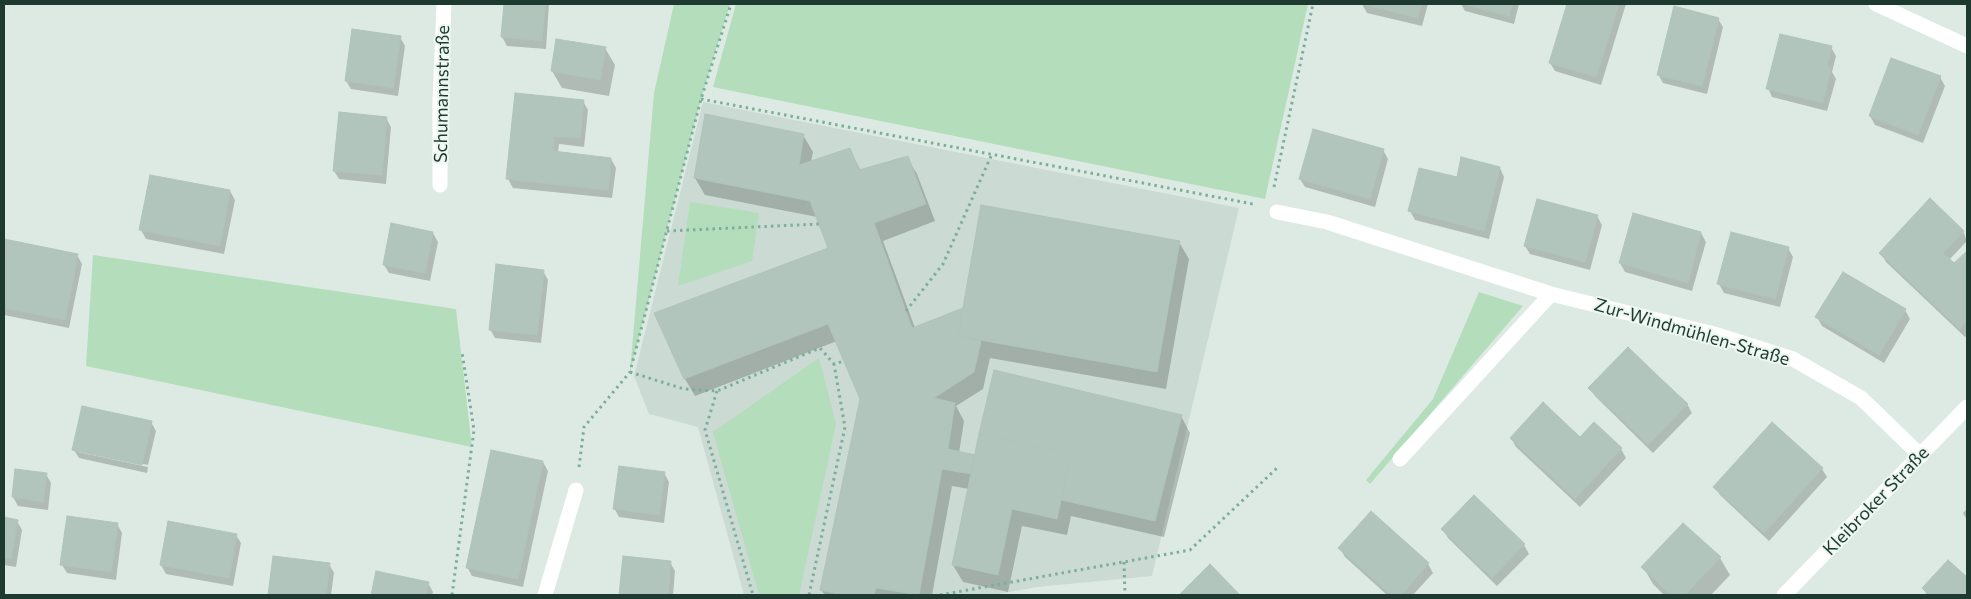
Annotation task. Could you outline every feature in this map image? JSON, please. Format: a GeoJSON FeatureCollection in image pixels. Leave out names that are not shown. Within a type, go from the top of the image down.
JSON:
{"type":"FeatureCollection","features":[{"type":"Feature","properties":{"kind":"street","name":"Schumannstraße"},"geometry":{"type":"LineString","coordinates":[[440,185],[440,101],[444,4]]}},
{"type":"Feature","properties":{"kind":"street"},"geometry":{"type":"LineString","coordinates":[[1876,4],[1967,46]]}},
{"type":"Feature","properties":{"kind":"street","name":"Zur-Windmühlen-Straße"},"geometry":{"type":"LineString","coordinates":[[1274,210],[1327,222],[1551,294],[1714,334],[1793,359],[1861,398],[1921,456]]}},
{"type":"Feature","properties":{"kind":"street"},"geometry":{"type":"LineString","coordinates":[[1400,460],[1551,294]]}},
{"type":"Feature","properties":{"kind":"street","name":"Kleibroker Straße"},"geometry":{"type":"LineString","coordinates":[[1784,595],[1921,456],[1967,406]]}},
{"type":"Feature","properties":{"kind":"street"},"geometry":{"type":"LineString","coordinates":[[545,595],[576,490]]}},
{"type":"Feature","properties":{"kind":"path"},"geometry":{"type":"LineString","coordinates":[[576,490],[584,427],[630,372],[702,99],[732,4]]}},
{"type":"Feature","properties":{"kind":"path"},"geometry":{"type":"LineString","coordinates":[[702,99],[1274,210],[1313,4]]}},
{"type":"Feature","properties":{"kind":"path"},"geometry":{"type":"LineString","coordinates":[[906,311],[943,264],[992,154]]}},
{"type":"Feature","properties":{"kind":"path"},"geometry":{"type":"LineString","coordinates":[[667,231],[818,224]]}},
{"type":"Feature","properties":{"kind":"path"},"geometry":{"type":"LineString","coordinates":[[630,372],[684,389],[717,391],[820,348],[834,364],[845,427],[809,595]]}},
{"type":"Feature","properties":{"kind":"path"},"geometry":{"type":"LineString","coordinates":[[452,595],[474,430],[462,352]]}},
{"type":"Feature","properties":{"kind":"path"},"geometry":{"type":"LineString","coordinates":[[834,364],[844,361]]}},
{"type":"Feature","properties":{"kind":"path"},"geometry":{"type":"LineString","coordinates":[[717,391],[705,430],[753,595]]}},
{"type":"Feature","properties":{"kind":"path"},"geometry":{"type":"LineString","coordinates":[[940,595],[1190,550],[1277,468]]}},
{"type":"Feature","properties":{"kind":"path"},"geometry":{"type":"LineString","coordinates":[[1124,562],[1125,595]]}},
{"type":"Feature","properties":{"kind":"shaded area"},"geometry":{"type":"Polygon","coordinates":[[[703,102],[1239,208],[1152,576],[1037,587],[994,595],[744,595],[698,427],[649,414],[634,376],[703,102]]]}},
{"type":"Feature","properties":{"kind":"green space"},"geometry":{"type":"Polygon","coordinates":[[[674,4],[730,4],[701,99],[630,372],[654,93],[674,4]]]}},
{"type":"Feature","properties":{"kind":"green space"},"geometry":{"type":"Polygon","coordinates":[[[736,4],[1308,4],[1265,199],[713,87],[736,4]]]}},
{"type":"Feature","properties":{"kind":"green space"},"geometry":{"type":"Polygon","coordinates":[[[690,202],[759,213],[752,261],[678,286],[690,202]]]}},
{"type":"Feature","properties":{"kind":"green space"},"geometry":{"type":"Polygon","coordinates":[[[93,255],[456,309],[472,447],[86,366],[93,255]]]}},
{"type":"Feature","properties":{"kind":"green space"},"geometry":{"type":"Polygon","coordinates":[[[1479,292],[1523,306],[1370,484],[1366,480],[1433,399],[1479,292]]]}},
{"type":"Feature","properties":{"kind":"green space"},"geometry":{"type":"Polygon","coordinates":[[[819,358],[836,424],[799,595],[759,595],[713,432],[819,358]]]}},
{"type":"Feature","properties":{"kind":"building"},"geometry":{"type":"Polygon","coordinates":[[[504,4],[545,4],[542,41],[501,37],[504,4]]]}},
{"type":"Feature","properties":{"kind":"building"},"geometry":{"type":"Polygon","coordinates":[[[1361,4],[1421,4],[1418,18],[1361,4]]]}},
{"type":"Feature","properties":{"kind":"building"},"geometry":{"type":"Polygon","coordinates":[[[1463,4],[1512,4],[1509,16],[1463,4]]]}},
{"type":"Feature","properties":{"kind":"building"},"geometry":{"type":"Polygon","coordinates":[[[1567,4],[1619,4],[1596,77],[1549,63],[1567,4]]]}},
{"type":"Feature","properties":{"kind":"building"},"geometry":{"type":"Polygon","coordinates":[[[1674,6],[1719,18],[1702,86],[1657,75],[1674,6]]]}},
{"type":"Feature","properties":{"kind":"building"},"geometry":{"type":"Polygon","coordinates":[[[352,29],[401,36],[393,88],[345,81],[352,29]]]}},
{"type":"Feature","properties":{"kind":"building"},"geometry":{"type":"Polygon","coordinates":[[[1780,34],[1832,46],[1827,66],[1831,69],[1823,103],[1766,89],[1780,34]]]}},
{"type":"Feature","properties":{"kind":"building"},"geometry":{"type":"Polygon","coordinates":[[[556,39],[606,47],[600,80],[551,71],[556,39]]]}},
{"type":"Feature","properties":{"kind":"building"},"geometry":{"type":"Polygon","coordinates":[[[1891,58],[1941,76],[1918,135],[1869,116],[1891,58]]]}},
{"type":"Feature","properties":{"kind":"building"},"geometry":{"type":"Polygon","coordinates":[[[515,93],[584,100],[580,138],[554,136],[553,151],[611,158],[608,190],[506,179],[515,93]]]}},
{"type":"Feature","properties":{"kind":"building"},"geometry":{"type":"Polygon","coordinates":[[[339,112],[387,117],[382,175],[333,171],[339,112]]]}},
{"type":"Feature","properties":{"kind":"building"},"geometry":{"type":"Polygon","coordinates":[[[705,114],[804,134],[799,165],[850,148],[859,170],[908,156],[926,204],[874,223],[912,328],[963,308],[958,336],[981,341],[974,372],[934,398],[955,403],[948,449],[975,455],[971,474],[942,469],[919,595],[876,588],[874,595],[842,595],[820,590],[860,399],[828,324],[684,379],[654,313],[828,248],[810,201],[694,178],[705,114]]]}},
{"type":"Feature","properties":{"kind":"building"},"geometry":{"type":"Polygon","coordinates":[[[1313,129],[1384,149],[1370,199],[1299,179],[1313,129]]]}},
{"type":"Feature","properties":{"kind":"building"},"geometry":{"type":"Polygon","coordinates":[[[1461,157],[1500,167],[1484,231],[1408,211],[1419,168],[1457,177],[1461,157]]]}},
{"type":"Feature","properties":{"kind":"building"},"geometry":{"type":"Polygon","coordinates":[[[150,175],[230,190],[220,246],[139,230],[150,175]]]}},
{"type":"Feature","properties":{"kind":"building"},"geometry":{"type":"Polygon","coordinates":[[[1930,198],[1964,231],[1943,253],[1954,263],[1967,251],[1967,321],[1960,329],[1879,253],[1930,198]]]}},
{"type":"Feature","properties":{"kind":"building"},"geometry":{"type":"Polygon","coordinates":[[[1537,199],[1598,215],[1585,262],[1524,246],[1537,199]]]}},
{"type":"Feature","properties":{"kind":"building"},"geometry":{"type":"Polygon","coordinates":[[[981,205],[1180,241],[1157,372],[958,336],[981,205]]]}},
{"type":"Feature","properties":{"kind":"building"},"geometry":{"type":"Polygon","coordinates":[[[1633,213],[1701,232],[1688,283],[1619,263],[1633,213]]]}},
{"type":"Feature","properties":{"kind":"building"},"geometry":{"type":"Polygon","coordinates":[[[391,223],[433,232],[425,273],[383,265],[391,223]]]}},
{"type":"Feature","properties":{"kind":"building"},"geometry":{"type":"Polygon","coordinates":[[[1731,232],[1789,247],[1775,299],[1717,284],[1731,232]]]}},
{"type":"Feature","properties":{"kind":"building"},"geometry":{"type":"Polygon","coordinates":[[[4,239],[78,254],[65,320],[4,308],[4,239]]]}},
{"type":"Feature","properties":{"kind":"building"},"geometry":{"type":"Polygon","coordinates":[[[496,264],[544,270],[537,335],[489,330],[496,264]]]}},
{"type":"Feature","properties":{"kind":"building"},"geometry":{"type":"Polygon","coordinates":[[[1843,272],[1906,309],[1879,355],[1815,317],[1843,272]]]}},
{"type":"Feature","properties":{"kind":"building"},"geometry":{"type":"Polygon","coordinates":[[[1628,347],[1658,376],[1619,417],[1588,388],[1628,347]]]}},
{"type":"Feature","properties":{"kind":"building"},"geometry":{"type":"Polygon","coordinates":[[[994,370],[1182,415],[1155,521],[1061,500],[1071,454],[979,434],[994,370]]]}},
{"type":"Feature","properties":{"kind":"building"},"geometry":{"type":"Polygon","coordinates":[[[1658,376],[1688,404],[1648,445],[1619,417],[1658,376]]]}},
{"type":"Feature","properties":{"kind":"building"},"geometry":{"type":"Polygon","coordinates":[[[1543,402],[1580,437],[1594,422],[1622,448],[1575,499],[1510,438],[1543,402]]]}},
{"type":"Feature","properties":{"kind":"building"},"geometry":{"type":"Polygon","coordinates":[[[82,406],[152,421],[142,465],[72,450],[82,406]]]}},
{"type":"Feature","properties":{"kind":"building"},"geometry":{"type":"Polygon","coordinates":[[[1772,422],[1823,468],[1764,533],[1713,487],[1772,422]]]}},
{"type":"Feature","properties":{"kind":"building"},"geometry":{"type":"Polygon","coordinates":[[[979,434],[1071,454],[1057,519],[1012,509],[998,575],[952,565],[979,434]]]}},
{"type":"Feature","properties":{"kind":"building"},"geometry":{"type":"Polygon","coordinates":[[[491,450],[543,461],[518,579],[466,568],[491,450]]]}},
{"type":"Feature","properties":{"kind":"building"},"geometry":{"type":"Polygon","coordinates":[[[619,466],[665,472],[659,515],[613,509],[619,466]]]}},
{"type":"Feature","properties":{"kind":"building"},"geometry":{"type":"Polygon","coordinates":[[[15,469],[47,473],[43,502],[12,497],[15,469]]]}},
{"type":"Feature","properties":{"kind":"building"},"geometry":{"type":"Polygon","coordinates":[[[1474,495],[1525,544],[1492,578],[1441,529],[1474,495]]]}},
{"type":"Feature","properties":{"kind":"building"},"geometry":{"type":"Polygon","coordinates":[[[1371,511],[1429,563],[1401,595],[1391,595],[1338,548],[1371,511]]]}},
{"type":"Feature","properties":{"kind":"building"},"geometry":{"type":"Polygon","coordinates":[[[67,516],[118,523],[111,572],[60,565],[67,516]]]}},
{"type":"Feature","properties":{"kind":"building"},"geometry":{"type":"Polygon","coordinates":[[[4,517],[18,520],[11,559],[4,558],[4,517]]]}},
{"type":"Feature","properties":{"kind":"building"},"geometry":{"type":"Polygon","coordinates":[[[168,521],[237,534],[229,578],[160,565],[168,521]]]}},
{"type":"Feature","properties":{"kind":"building"},"geometry":{"type":"Polygon","coordinates":[[[1683,523],[1721,557],[1685,595],[1671,595],[1641,567],[1683,523]]]}},
{"type":"Feature","properties":{"kind":"building"},"geometry":{"type":"Polygon","coordinates":[[[273,556],[330,563],[326,595],[268,595],[273,556]]]}},
{"type":"Feature","properties":{"kind":"building"},"geometry":{"type":"Polygon","coordinates":[[[623,556],[671,561],[668,595],[619,595],[623,556]]]}},
{"type":"Feature","properties":{"kind":"building"},"geometry":{"type":"Polygon","coordinates":[[[1948,560],[1967,577],[1967,595],[1929,595],[1922,588],[1948,560]]]}},
{"type":"Feature","properties":{"kind":"building"},"geometry":{"type":"Polygon","coordinates":[[[1210,564],[1240,595],[1179,595],[1210,564]]]}},
{"type":"Feature","properties":{"kind":"building"},"geometry":{"type":"Polygon","coordinates":[[[376,571],[429,582],[426,595],[371,595],[376,571]]]}}]}
